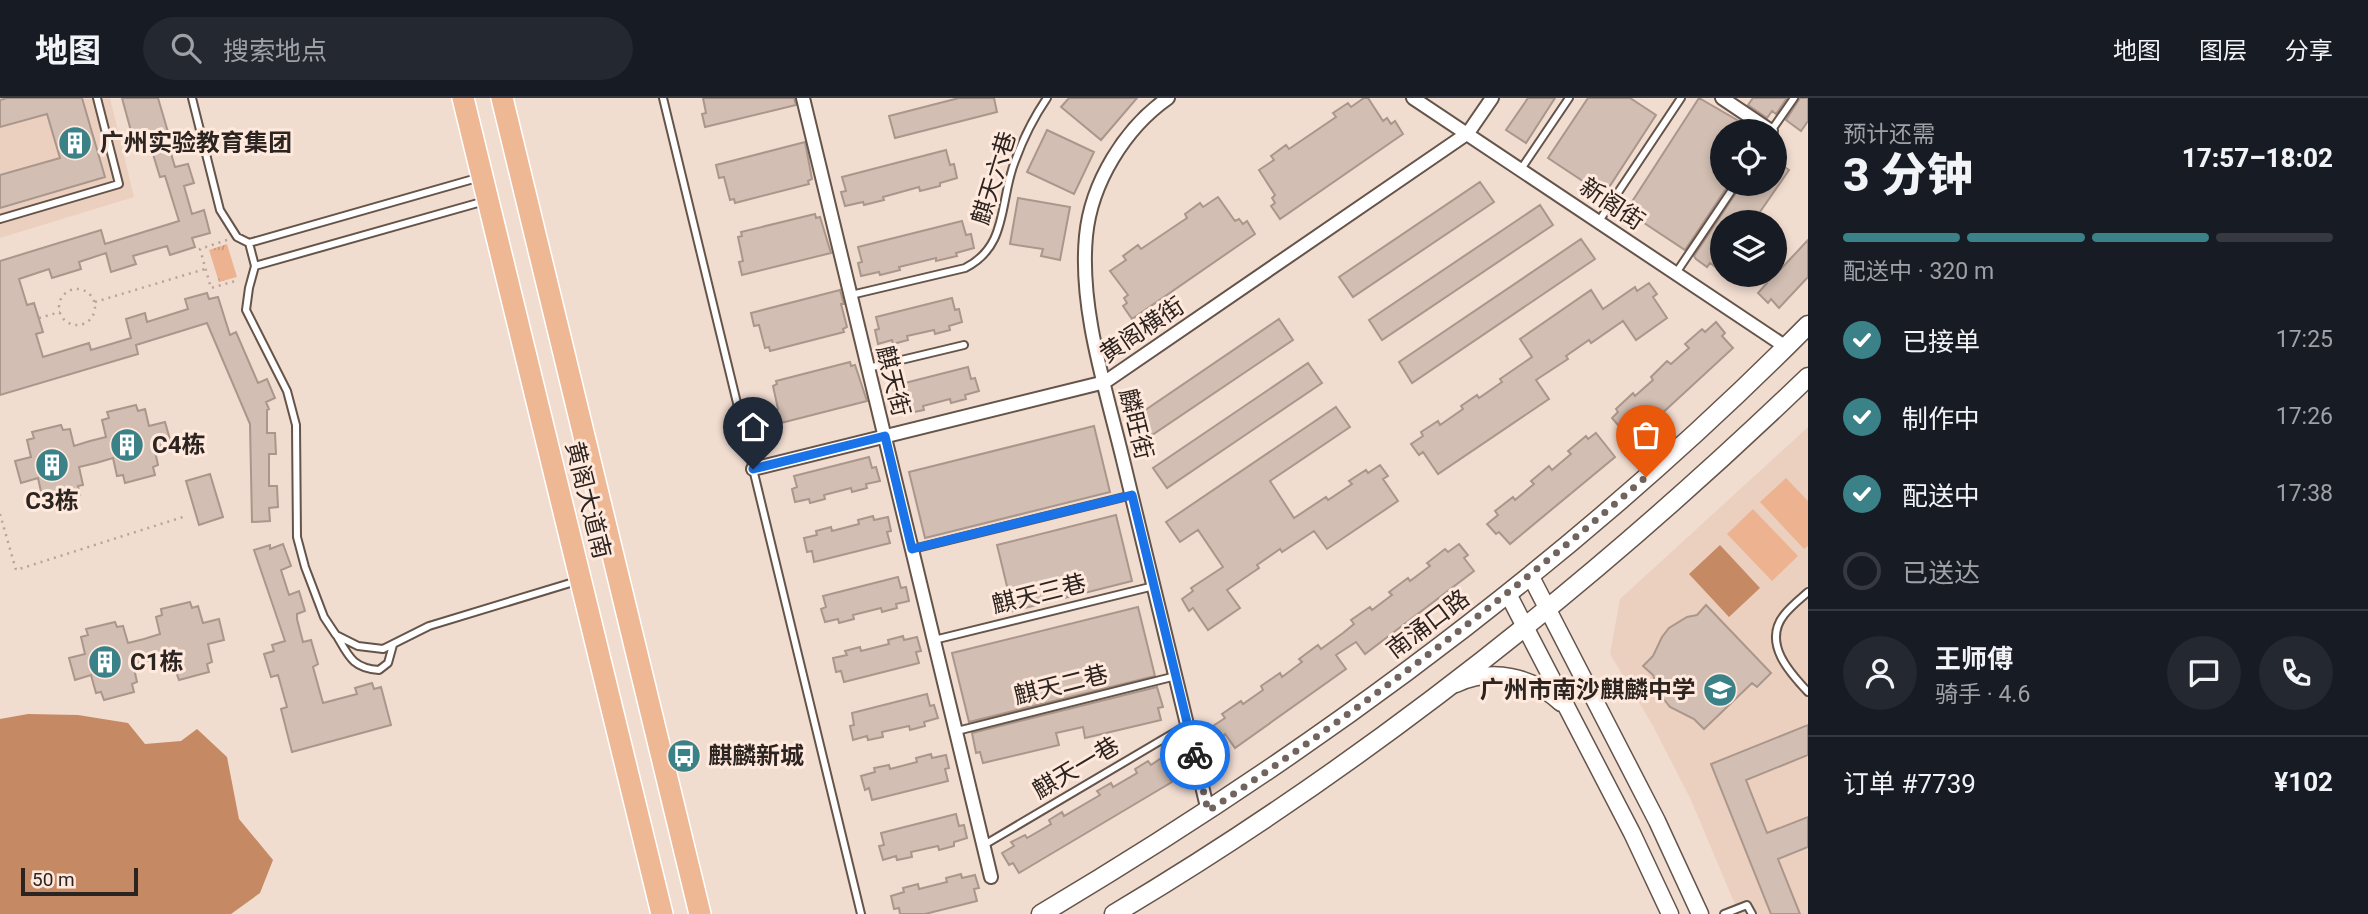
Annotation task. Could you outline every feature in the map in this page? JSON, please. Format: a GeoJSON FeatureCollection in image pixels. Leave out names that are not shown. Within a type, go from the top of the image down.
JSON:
{"type":"FeatureCollection","features":[{"type":"Feature","properties":{"kind":"main road","name":"黄阁大道南"},"geometry":{"type":"LineString","coordinates":[[463,98],[662,914]]}},
{"type":"Feature","properties":{"kind":"main road","name":"黄阁大道南"},"geometry":{"type":"LineString","coordinates":[[502,98],[700,914]]}},
{"type":"Feature","properties":{"kind":"main road","name":"南涌口路"},"geometry":{"type":"LineString","coordinates":[[1041,914],[1208,811],[1349,715],[1508,594],[1646,477],[1808,325]]}},
{"type":"Feature","properties":{"kind":"main road"},"geometry":{"type":"LineString","coordinates":[[1114,914],[1292,800],[1438,695],[1548,609],[1671,505],[1808,377]]}},
{"type":"Feature","properties":{"kind":"street","name":"麒天街"},"geometry":{"type":"LineString","coordinates":[[803,98],[991,877]]}},
{"type":"Feature","properties":{"kind":"street","name":"新阁街"},"geometry":{"type":"LineString","coordinates":[[1413,98],[1786,347]]}},
{"type":"Feature","properties":{"kind":"street","name":"黄阁横街"},"geometry":{"type":"LineString","coordinates":[[753,469],[1105,382],[1468,133],[1492,98]]}},
{"type":"Feature","properties":{"kind":"street"},"geometry":{"type":"LineString","coordinates":[[1722,98],[1753,119]]}},
{"type":"Feature","properties":{"kind":"street","name":"麟旺街"},"geometry":{"type":"LineString","coordinates":[[1164,101],[1132,131],[1111,162],[1095,196],[1086,232],[1084,270],[1088,307],[1105,382],[1208,811]]}},
{"type":"Feature","properties":{"kind":"street"},"geometry":{"type":"LineString","coordinates":[[1530,576],[1657,821],[1700,914]]}},
{"type":"Feature","properties":{"kind":"street"},"geometry":{"type":"LineString","coordinates":[[1508,594],[1632,833],[1670,914]]}},
{"type":"Feature","properties":{"kind":"street"},"geometry":{"type":"LineString","coordinates":[[1438,695],[1475,677],[1516,677],[1553,695],[1571,716]]}},
{"type":"Feature","properties":{"kind":"lane"},"geometry":{"type":"LineString","coordinates":[[0,219],[119,184],[97,98]]}},
{"type":"Feature","properties":{"kind":"lane"},"geometry":{"type":"LineString","coordinates":[[192,98],[220,210],[237,237],[248,243],[482,177]]}},
{"type":"Feature","properties":{"kind":"lane"},"geometry":{"type":"LineString","coordinates":[[663,98],[861,914]]}},
{"type":"Feature","properties":{"kind":"lane","name":"麒天六巷"},"geometry":{"type":"LineString","coordinates":[[850,296],[965,268],[987,253],[995,241],[1014,162],[1028,130],[1047,98]]}},
{"type":"Feature","properties":{"kind":"lane"},"geometry":{"type":"LineString","coordinates":[[1521,169],[1569,98]]}},
{"type":"Feature","properties":{"kind":"lane"},"geometry":{"type":"LineString","coordinates":[[1598,221],[1681,98]]}},
{"type":"Feature","properties":{"kind":"lane"},"geometry":{"type":"LineString","coordinates":[[1779,119],[1794,98]]}},
{"type":"Feature","properties":{"kind":"lane"},"geometry":{"type":"LineString","coordinates":[[1676,272],[1728,196]]}},
{"type":"Feature","properties":{"kind":"lane"},"geometry":{"type":"LineString","coordinates":[[255,266],[488,200]]}},
{"type":"Feature","properties":{"kind":"lane"},"geometry":{"type":"LineString","coordinates":[[248,243],[255,266],[246,310],[287,391],[296,425],[297,537],[324,617],[352,661],[365,669],[379,670],[388,663],[393,645]]}},
{"type":"Feature","properties":{"kind":"lane"},"geometry":{"type":"LineString","coordinates":[[868,368],[964,345]]}},
{"type":"Feature","properties":{"kind":"lane"},"geometry":{"type":"LineString","coordinates":[[912,549],[1132,495]]}},
{"type":"Feature","properties":{"kind":"lane"},"geometry":{"type":"LineString","coordinates":[[336,635],[358,646],[383,649],[429,626],[581,580]]}},
{"type":"Feature","properties":{"kind":"lane","name":"麒天三巷"},"geometry":{"type":"LineString","coordinates":[[934,640],[1154,586]]}},
{"type":"Feature","properties":{"kind":"lane"},"geometry":{"type":"LineString","coordinates":[[1808,592],[1784,615],[1777,630],[1779,655],[1786,669],[1808,692]]}},
{"type":"Feature","properties":{"kind":"lane","name":"麒天二巷"},"geometry":{"type":"LineString","coordinates":[[956,731],[1176,676]]}},
{"type":"Feature","properties":{"kind":"lane","name":"麒天一巷"},"geometry":{"type":"LineString","coordinates":[[984,845],[1187,724]]}},
{"type":"Feature","properties":{"kind":"lane"},"geometry":{"type":"LineString","coordinates":[[1724,914],[1747,905],[1752,914]]}},
{"type":"Feature","properties":{"kind":"path"},"geometry":{"type":"LineString","coordinates":[[237,237],[200,249],[211,288],[252,276]]}},
{"type":"Feature","properties":{"kind":"path"},"geometry":{"type":"LineString","coordinates":[[95,302],[205,269]]}},
{"type":"Feature","properties":{"kind":"path"},"geometry":{"type":"LineString","coordinates":[[70,290],[87,291],[95,302],[93,318],[82,325],[70,324],[60,312],[61,298],[70,290]]}},
{"type":"Feature","properties":{"kind":"path"},"geometry":{"type":"LineString","coordinates":[[39,318],[60,312]]}},
{"type":"Feature","properties":{"kind":"path"},"geometry":{"type":"LineString","coordinates":[[0,514],[16,570],[186,516]]}},
{"type":"Feature","properties":{"kind":"shaded area"},"geometry":{"type":"Polygon","coordinates":[[[0,98],[110,98],[134,197],[0,238],[0,98]]]}},
{"type":"Feature","properties":{"kind":"shaded area","name":"广州市南沙麒麟中学"},"geometry":{"type":"Polygon","coordinates":[[[1808,427],[1808,914],[1739,914],[1691,800],[1653,726],[1610,654],[1620,599],[1808,427]]]}},
{"type":"Feature","properties":{"kind":"shaded area"},"geometry":{"type":"Polygon","coordinates":[[[1720,545],[1760,588],[1729,617],[1689,574],[1720,545]]]}},
{"type":"Feature","properties":{"kind":"shaded area"},"geometry":{"type":"Polygon","coordinates":[[[28,714],[78,715],[128,723],[145,744],[181,741],[197,729],[227,757],[239,819],[273,860],[260,893],[231,914],[0,914],[0,719],[28,714]]]}},
{"type":"Feature","properties":{"kind":"green space"},"geometry":{"type":"Polygon","coordinates":[[[227,244],[237,277],[219,282],[209,250],[227,244]]]}},
{"type":"Feature","properties":{"kind":"green space"},"geometry":{"type":"Polygon","coordinates":[[[1786,478],[1808,501],[1808,546],[1804,549],[1760,502],[1786,478]]]}},
{"type":"Feature","properties":{"kind":"green space"},"geometry":{"type":"Polygon","coordinates":[[[1753,509],[1798,556],[1772,581],[1727,534],[1753,509]]]}},
{"type":"Feature","properties":{"kind":"building","name":"广州实验教育集团"},"geometry":{"type":"Polygon","coordinates":[[[82,98],[105,177],[0,208],[0,175],[60,158],[47,114],[0,127],[0,100],[82,98]]]}},
{"type":"Feature","properties":{"kind":"building"},"geometry":{"type":"Polygon","coordinates":[[[122,98],[158,98],[175,167],[188,164],[194,183],[184,186],[192,214],[204,210],[210,233],[192,238],[195,247],[170,255],[167,246],[133,256],[136,264],[111,272],[106,253],[79,262],[81,269],[52,278],[49,269],[19,279],[27,305],[34,303],[43,332],[36,334],[43,357],[89,343],[91,350],[131,338],[126,319],[145,313],[147,322],[188,309],[185,299],[207,293],[209,299],[218,297],[230,335],[236,332],[258,383],[267,379],[275,398],[266,402],[269,409],[267,433],[275,433],[276,454],[269,454],[269,486],[277,486],[278,507],[269,508],[270,521],[252,522],[250,424],[207,323],[136,345],[138,354],[0,395],[0,261],[101,230],[105,244],[179,221],[165,176],[160,177],[148,138],[134,142],[122,98]]]}},
{"type":"Feature","properties":{"kind":"building"},"geometry":{"type":"Polygon","coordinates":[[[703,98],[794,98],[796,105],[705,127],[703,98]]]}},
{"type":"Feature","properties":{"kind":"building"},"geometry":{"type":"Polygon","coordinates":[[[959,98],[994,98],[997,112],[895,138],[889,116],[959,98]]]}},
{"type":"Feature","properties":{"kind":"building"},"geometry":{"type":"Polygon","coordinates":[[[1069,98],[1137,98],[1101,140],[1061,107],[1069,98]]]}},
{"type":"Feature","properties":{"kind":"building"},"geometry":{"type":"Polygon","coordinates":[[[1368,98],[1383,121],[1387,118],[1391,124],[1395,121],[1403,134],[1280,219],[1271,206],[1275,203],[1272,198],[1275,195],[1259,170],[1274,160],[1271,156],[1286,145],[1289,149],[1336,117],[1333,113],[1348,103],[1351,107],[1368,98]]]}},
{"type":"Feature","properties":{"kind":"building"},"geometry":{"type":"Polygon","coordinates":[[[1528,98],[1555,98],[1526,143],[1506,130],[1528,98]]]}},
{"type":"Feature","properties":{"kind":"building"},"geometry":{"type":"Polygon","coordinates":[[[1588,98],[1630,98],[1656,115],[1604,195],[1548,158],[1588,98]]]}},
{"type":"Feature","properties":{"kind":"building"},"geometry":{"type":"Polygon","coordinates":[[[1699,98],[1735,119],[1710,119],[1710,196],[1721,196],[1685,250],[1626,211],[1699,98]]]}},
{"type":"Feature","properties":{"kind":"building"},"geometry":{"type":"Polygon","coordinates":[[[1753,98],[1787,98],[1776,114],[1772,111],[1767,118],[1748,105],[1753,98]]]}},
{"type":"Feature","properties":{"kind":"building"},"geometry":{"type":"Polygon","coordinates":[[[1800,98],[1808,98],[1808,121],[1801,131],[1787,119],[1800,98]]]}},
{"type":"Feature","properties":{"kind":"building"},"geometry":{"type":"Polygon","coordinates":[[[1047,130],[1094,152],[1074,194],[1027,172],[1047,130]]]}},
{"type":"Feature","properties":{"kind":"building"},"geometry":{"type":"Polygon","coordinates":[[[805,142],[812,179],[808,181],[809,184],[735,203],[734,199],[730,200],[724,177],[719,178],[716,165],[805,142]]]}},
{"type":"Feature","properties":{"kind":"building"},"geometry":{"type":"Polygon","coordinates":[[[946,150],[950,165],[954,164],[957,178],[940,183],[940,186],[920,191],[919,187],[864,205],[863,202],[845,206],[841,192],[846,191],[842,177],[946,150]]]}},
{"type":"Feature","properties":{"kind":"building"},"geometry":{"type":"Polygon","coordinates":[[[1480,182],[1494,202],[1353,297],[1339,277],[1480,182]]]}},
{"type":"Feature","properties":{"kind":"building"},"geometry":{"type":"Polygon","coordinates":[[[1734,196],[1771,196],[1761,210],[1725,210],[1734,196]]]}},
{"type":"Feature","properties":{"kind":"building"},"geometry":{"type":"Polygon","coordinates":[[[1218,197],[1235,221],[1239,219],[1243,224],[1247,221],[1255,234],[1132,319],[1123,306],[1127,303],[1124,298],[1128,295],[1110,271],[1126,260],[1123,256],[1138,245],[1141,249],[1187,218],[1185,214],[1200,203],[1203,207],[1218,197]]]}},
{"type":"Feature","properties":{"kind":"building"},"geometry":{"type":"Polygon","coordinates":[[[1018,198],[1070,207],[1060,260],[1041,256],[1043,249],[1010,244],[1018,198]]]}},
{"type":"Feature","properties":{"kind":"building"},"geometry":{"type":"Polygon","coordinates":[[[1540,205],[1553,225],[1382,340],[1369,320],[1540,205]]]}},
{"type":"Feature","properties":{"kind":"building"},"geometry":{"type":"Polygon","coordinates":[[[815,214],[816,218],[820,217],[831,253],[742,275],[739,262],[743,261],[738,237],[742,236],[741,232],[815,214]]]}},
{"type":"Feature","properties":{"kind":"building"},"geometry":{"type":"Polygon","coordinates":[[[962,221],[966,235],[971,234],[974,248],[956,253],[957,256],[899,267],[900,270],[880,275],[879,272],[861,276],[858,263],[862,262],[858,247],[962,221]]]}},
{"type":"Feature","properties":{"kind":"building"},"geometry":{"type":"Polygon","coordinates":[[[1710,232],[1710,263],[1707,267],[1694,256],[1710,232]]]}},
{"type":"Feature","properties":{"kind":"building"},"geometry":{"type":"Polygon","coordinates":[[[1581,239],[1595,259],[1412,383],[1399,362],[1581,239]]]}},
{"type":"Feature","properties":{"kind":"building"},"geometry":{"type":"Polygon","coordinates":[[[1808,240],[1808,277],[1779,308],[1771,299],[1768,303],[1758,293],[1763,287],[1787,287],[1787,262],[1808,240]]]}},
{"type":"Feature","properties":{"kind":"building"},"geometry":{"type":"Polygon","coordinates":[[[1649,283],[1657,294],[1653,297],[1667,318],[1636,340],[1623,321],[1591,343],[1589,340],[1566,356],[1568,359],[1536,380],[1549,399],[1438,474],[1423,452],[1419,455],[1411,444],[1423,436],[1421,432],[1438,421],[1440,425],[1463,409],[1461,406],[1477,395],[1479,398],[1502,382],[1500,379],[1532,357],[1520,339],[1591,290],[1603,309],[1635,287],[1637,291],[1649,283]]]}},
{"type":"Feature","properties":{"kind":"building"},"geometry":{"type":"Polygon","coordinates":[[[840,290],[847,327],[843,329],[844,332],[770,351],[769,347],[765,348],[759,325],[754,326],[751,313],[840,290]]]}},
{"type":"Feature","properties":{"kind":"building"},"geometry":{"type":"Polygon","coordinates":[[[952,298],[955,310],[959,309],[962,322],[949,326],[950,330],[935,334],[934,330],[907,336],[908,340],[893,344],[892,340],[878,344],[875,330],[879,329],[876,317],[952,298]]]}},
{"type":"Feature","properties":{"kind":"building"},"geometry":{"type":"Polygon","coordinates":[[[1279,319],[1293,340],[1152,435],[1138,415],[1279,319]]]}},
{"type":"Feature","properties":{"kind":"building"},"geometry":{"type":"Polygon","coordinates":[[[1716,322],[1725,333],[1722,336],[1733,348],[1632,441],[1612,418],[1618,412],[1616,409],[1633,393],[1635,396],[1653,380],[1651,377],[1667,361],[1671,364],[1689,348],[1685,344],[1702,329],[1705,332],[1716,322]]]}},
{"type":"Feature","properties":{"kind":"building"},"geometry":{"type":"Polygon","coordinates":[[[850,362],[851,366],[855,365],[867,401],[777,424],[774,410],[778,409],[773,386],[777,384],[776,381],[850,362]]]}},
{"type":"Feature","properties":{"kind":"building"},"geometry":{"type":"Polygon","coordinates":[[[1308,363],[1322,383],[1167,488],[1153,468],[1308,363]]]}},
{"type":"Feature","properties":{"kind":"building"},"geometry":{"type":"Polygon","coordinates":[[[968,367],[971,379],[975,378],[979,391],[965,395],[966,399],[951,403],[950,399],[923,406],[924,410],[909,413],[908,409],[894,413],[891,399],[895,398],[893,386],[968,367]]]}},
{"type":"Feature","properties":{"kind":"building"},"geometry":{"type":"Polygon","coordinates":[[[136,405],[138,411],[145,409],[149,426],[165,422],[171,443],[154,447],[158,465],[153,467],[155,475],[125,483],[123,475],[117,476],[113,458],[79,467],[83,485],[78,486],[80,495],[50,503],[48,495],[42,496],[38,478],[21,483],[15,461],[31,457],[27,440],[34,438],[32,432],[61,425],[63,430],[70,429],[74,446],[106,437],[102,420],[109,418],[107,412],[136,405]]]}},
{"type":"Feature","properties":{"kind":"building"},"geometry":{"type":"Polygon","coordinates":[[[1336,407],[1350,427],[1270,481],[1294,518],[1352,484],[1349,481],[1366,470],[1368,473],[1380,465],[1388,476],[1383,479],[1398,501],[1327,549],[1314,531],[1282,552],[1280,549],[1257,565],[1259,568],[1227,590],[1240,608],[1208,630],[1193,608],[1189,611],[1182,599],[1193,591],[1191,588],[1223,567],[1198,530],[1180,542],[1166,522],[1336,407]]]}},
{"type":"Feature","properties":{"kind":"building"},"geometry":{"type":"Polygon","coordinates":[[[1094,426],[1110,492],[925,538],[909,472],[1094,426]]]}},
{"type":"Feature","properties":{"kind":"building"},"geometry":{"type":"Polygon","coordinates":[[[1596,433],[1615,457],[1510,544],[1499,532],[1496,534],[1487,524],[1498,515],[1495,511],[1513,497],[1515,500],[1534,484],[1531,481],[1549,466],[1552,470],[1571,454],[1568,451],[1586,436],[1588,439],[1596,433]]]}},
{"type":"Feature","properties":{"kind":"building"},"geometry":{"type":"Polygon","coordinates":[[[869,457],[872,468],[876,467],[880,481],[866,484],[867,488],[852,492],[851,488],[824,495],[825,499],[810,503],[809,499],[795,502],[792,489],[797,487],[794,476],[869,457]]]}},
{"type":"Feature","properties":{"kind":"building"},"geometry":{"type":"Polygon","coordinates":[[[210,474],[223,517],[199,525],[186,481],[210,474]]]}},
{"type":"Feature","properties":{"kind":"building"},"geometry":{"type":"Polygon","coordinates":[[[1116,515],[1132,581],[1013,611],[997,545],[1116,515]]]}},
{"type":"Feature","properties":{"kind":"building"},"geometry":{"type":"Polygon","coordinates":[[[873,516],[874,520],[888,517],[891,531],[887,532],[890,543],[814,562],[812,551],[807,552],[804,538],[817,535],[816,531],[831,527],[832,531],[859,524],[858,520],[873,516]]]}},
{"type":"Feature","properties":{"kind":"building"},"geometry":{"type":"Polygon","coordinates":[[[283,544],[291,566],[281,570],[289,595],[299,591],[305,611],[297,614],[297,619],[303,642],[311,640],[318,664],[313,667],[323,703],[357,694],[355,688],[372,683],[374,689],[381,687],[391,725],[292,752],[281,709],[287,707],[278,675],[271,677],[264,654],[274,651],[272,645],[285,641],[254,550],[270,545],[270,549],[283,544]]]}},
{"type":"Feature","properties":{"kind":"building"},"geometry":{"type":"Polygon","coordinates":[[[1459,544],[1468,555],[1464,558],[1474,571],[1365,654],[1356,642],[1336,655],[1346,669],[1235,748],[1225,734],[1221,737],[1213,726],[1225,718],[1222,714],[1263,690],[1261,686],[1280,673],[1282,677],[1302,662],[1299,659],[1318,645],[1321,649],[1354,624],[1351,620],[1370,607],[1372,610],[1392,595],[1389,592],[1430,566],[1427,563],[1445,549],[1448,552],[1459,544]]]}},
{"type":"Feature","properties":{"kind":"building"},"geometry":{"type":"Polygon","coordinates":[[[898,577],[901,588],[906,587],[909,601],[896,604],[897,608],[882,612],[881,608],[853,615],[854,619],[839,623],[838,619],[825,622],[821,609],[826,607],[823,596],[898,577]]]}},
{"type":"Feature","properties":{"kind":"building"},"geometry":{"type":"Polygon","coordinates":[[[190,602],[192,608],[198,606],[203,623],[219,619],[224,640],[208,644],[212,662],[207,664],[209,672],[179,680],[176,672],[171,673],[166,655],[133,664],[137,682],[132,684],[134,692],[104,700],[101,692],[96,693],[91,675],[75,680],[69,658],[85,654],[81,637],[88,635],[86,629],[115,622],[117,627],[123,626],[128,643],[144,639],[160,634],[156,617],[162,615],[161,609],[190,602]]]}},
{"type":"Feature","properties":{"kind":"building"},"geometry":{"type":"Polygon","coordinates":[[[1706,605],[1771,673],[1757,687],[1752,683],[1704,729],[1694,719],[1670,707],[1659,693],[1653,675],[1643,666],[1653,656],[1669,628],[1687,617],[1697,615],[1706,605]]]}},
{"type":"Feature","properties":{"kind":"building"},"geometry":{"type":"Polygon","coordinates":[[[1138,607],[1155,676],[969,722],[952,653],[1138,607]]]}},
{"type":"Feature","properties":{"kind":"building"},"geometry":{"type":"Polygon","coordinates":[[[903,636],[904,640],[917,637],[921,651],[916,652],[919,663],[844,682],[841,671],[836,672],[833,658],[847,655],[845,651],[860,647],[861,651],[889,644],[888,640],[903,636]]]}},
{"type":"Feature","properties":{"kind":"building"},"geometry":{"type":"Polygon","coordinates":[[[1157,687],[1163,707],[1158,708],[1161,720],[1085,738],[1083,727],[1056,733],[1059,745],[983,763],[980,752],[976,753],[972,733],[1157,687]]]}},
{"type":"Feature","properties":{"kind":"building"},"geometry":{"type":"Polygon","coordinates":[[[927,694],[930,706],[934,705],[938,718],[924,722],[925,726],[910,730],[909,726],[882,732],[883,737],[868,740],[867,736],[853,740],[850,726],[854,725],[852,713],[927,694]]]}},
{"type":"Feature","properties":{"kind":"building"},"geometry":{"type":"Polygon","coordinates":[[[1808,725],[1808,755],[1746,780],[1767,833],[1808,817],[1808,847],[1778,859],[1800,914],[1771,914],[1711,764],[1808,725]]]}},
{"type":"Feature","properties":{"kind":"building"},"geometry":{"type":"Polygon","coordinates":[[[931,754],[932,758],[946,755],[948,781],[872,800],[869,788],[865,790],[861,776],[875,772],[874,768],[889,765],[890,769],[917,762],[916,758],[931,754]]]}},
{"type":"Feature","properties":{"kind":"building"},"geometry":{"type":"Polygon","coordinates":[[[1163,757],[1170,769],[1166,772],[1172,782],[1019,873],[1013,863],[1009,865],[1002,853],[1014,846],[1011,842],[1025,835],[1027,838],[1051,824],[1049,820],[1062,812],[1064,816],[1100,795],[1097,791],[1111,783],[1113,787],[1137,773],[1135,769],[1148,761],[1151,765],[1163,757]]]}},
{"type":"Feature","properties":{"kind":"building"},"geometry":{"type":"Polygon","coordinates":[[[956,814],[959,826],[964,825],[967,838],[954,842],[954,846],[939,850],[938,846],[911,852],[912,857],[897,860],[896,856],[883,860],[879,846],[884,845],[881,833],[956,814]]]}},
{"type":"Feature","properties":{"kind":"building"},"geometry":{"type":"Polygon","coordinates":[[[961,874],[962,878],[975,875],[979,888],[974,889],[977,901],[925,914],[900,914],[899,908],[894,909],[891,896],[904,892],[903,888],[918,884],[919,889],[947,882],[946,878],[961,874]]]}},
{"type":"Feature","properties":{"kind":"way so far"},"geometry":{"type":"LineString","coordinates":[[1195,755],[1208,811],[1349,715],[1425,658],[1574,540],[1646,477]]}},
{"type":"Feature","properties":{"kind":"place","name":"广州实验教育集团"},"geometry":{"type":"Point","coordinates":[75,143]}},
{"type":"Feature","properties":{"kind":"place","name":"C4栋"},"geometry":{"type":"Point","coordinates":[127,445]}},
{"type":"Feature","properties":{"kind":"place","name":"C3栋"},"geometry":{"type":"Point","coordinates":[52,465]}},
{"type":"Feature","properties":{"kind":"place","name":"C1栋"},"geometry":{"type":"Point","coordinates":[105,662]}},
{"type":"Feature","properties":{"kind":"place","name":"广州市南沙麒麟中学"},"geometry":{"type":"Point","coordinates":[1720,690]}},
{"type":"Feature","properties":{"kind":"place","name":"麒麟新城"},"geometry":{"type":"Point","coordinates":[684,756]}},
{"type":"Feature","properties":{"kind":"route"},"geometry":{"type":"LineString","coordinates":[[753,469],[885,436],[912,549],[1132,495],[1195,755]]}}]}
